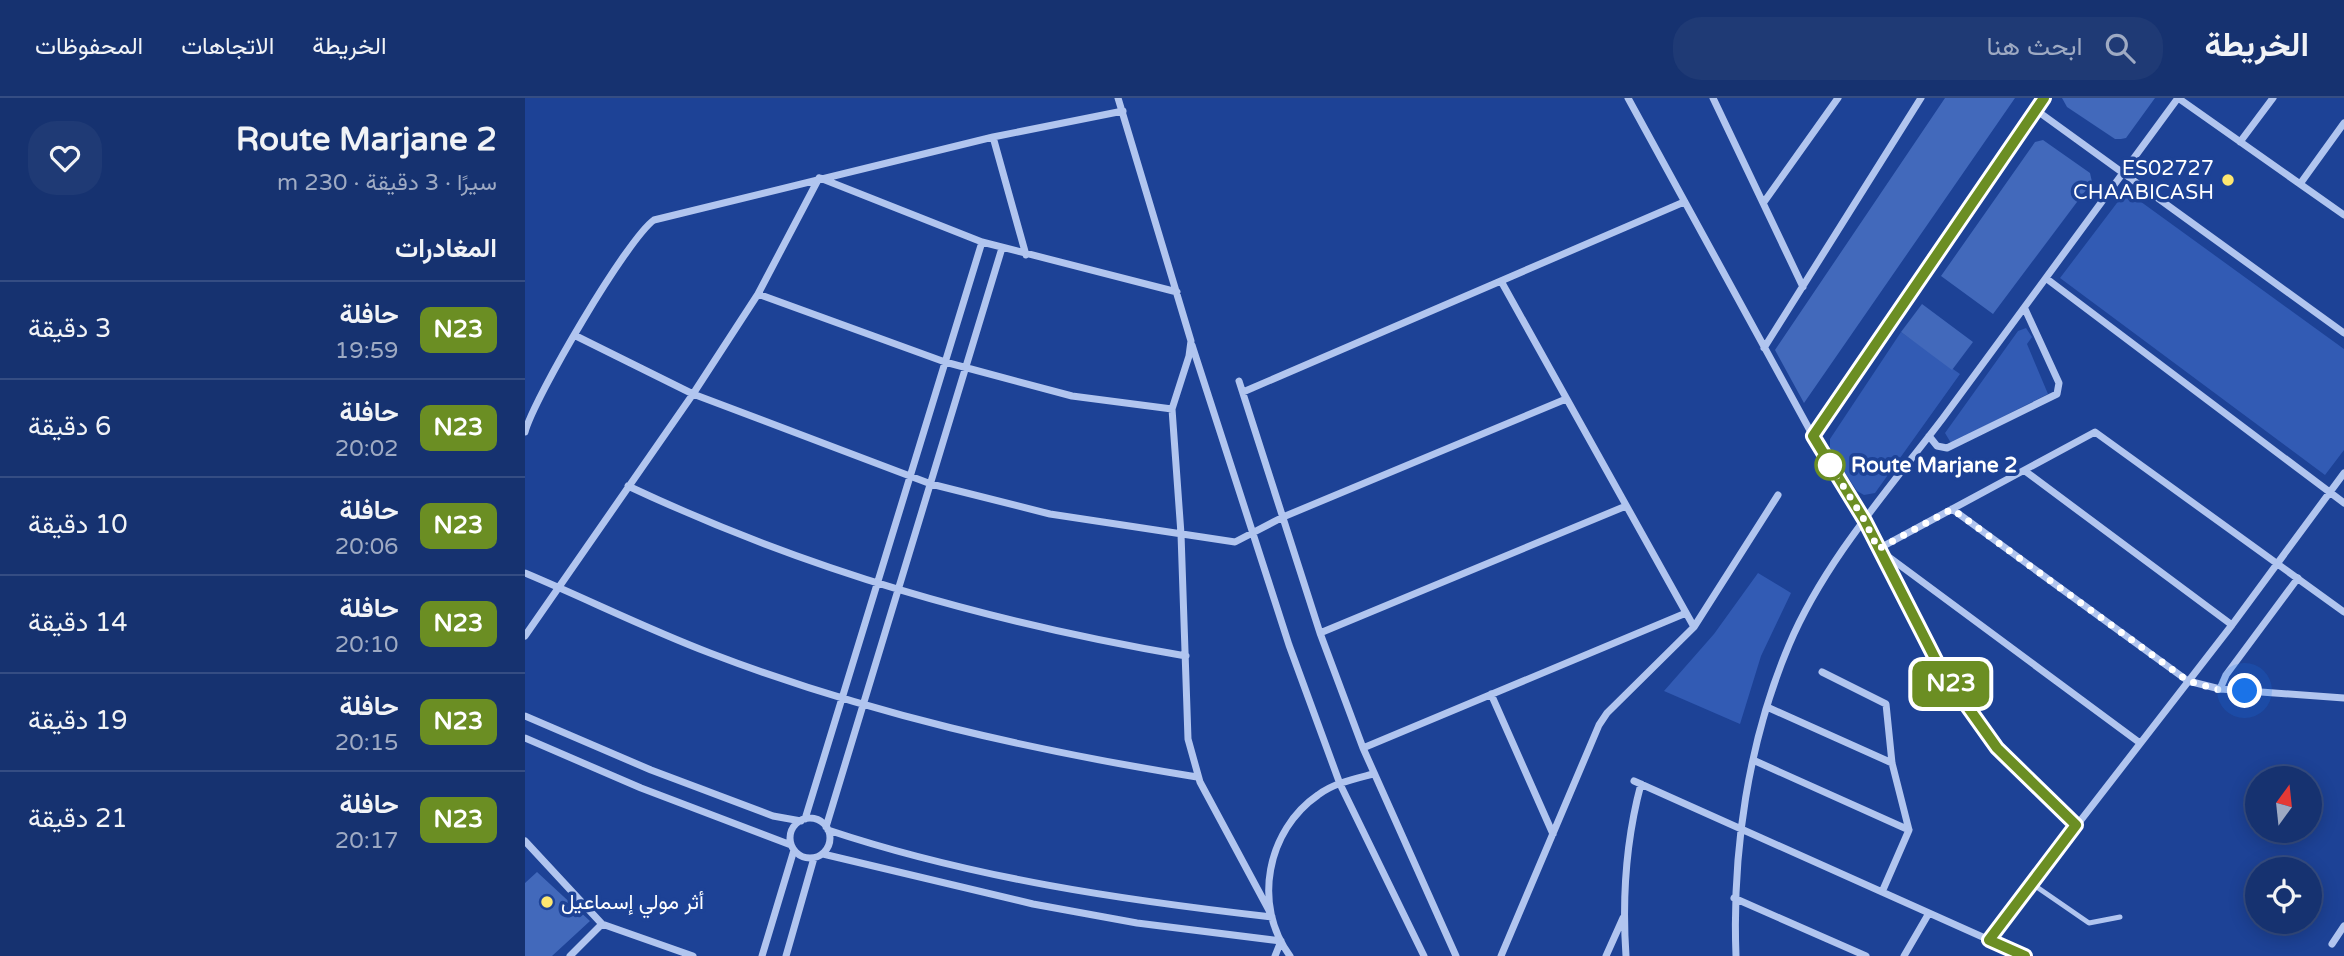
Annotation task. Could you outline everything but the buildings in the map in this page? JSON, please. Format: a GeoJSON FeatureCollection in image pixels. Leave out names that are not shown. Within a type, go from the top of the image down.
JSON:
{"type":"FeatureCollection","features":[{"type":"Feature","properties":{"kind":"street"},"geometry":{"type":"LineString","coordinates":[[1118,98],[1252,533],[1340,783],[1424,956]]}},
{"type":"Feature","properties":{"kind":"street"},"geometry":{"type":"LineString","coordinates":[[1628,98],[1813,436],[1865,521],[1940,668],[1997,748],[2076,825]]}},
{"type":"Feature","properties":{"kind":"street"},"geometry":{"type":"LineString","coordinates":[[1713,98],[1804,287]]}},
{"type":"Feature","properties":{"kind":"street"},"geometry":{"type":"LineString","coordinates":[[1764,202],[1838,98]]}},
{"type":"Feature","properties":{"kind":"street"},"geometry":{"type":"LineString","coordinates":[[1764,348],[1921,98]]}},
{"type":"Feature","properties":{"kind":"street"},"geometry":{"type":"LineString","coordinates":[[1813,436],[2044,98]]}},
{"type":"Feature","properties":{"kind":"street"},"geometry":{"type":"LineString","coordinates":[[1736,956],[1734,898],[1753,760],[1767,707],[1789,645],[1808,607],[1865,521],[2025,309],[2178,98],[2344,215]]}},
{"type":"Feature","properties":{"kind":"street"},"geometry":{"type":"LineString","coordinates":[[2240,142],[2273,98]]}},
{"type":"Feature","properties":{"kind":"street"},"geometry":{"type":"LineString","coordinates":[[2036,110],[2344,333]]}},
{"type":"Feature","properties":{"kind":"street"},"geometry":{"type":"LineString","coordinates":[[525,432],[536,401],[629,248],[654,220],[993,137],[1123,111]]}},
{"type":"Feature","properties":{"kind":"street"},"geometry":{"type":"LineString","coordinates":[[2300,184],[2344,123]]}},
{"type":"Feature","properties":{"kind":"street"},"geometry":{"type":"LineString","coordinates":[[993,137],[1026,255]]}},
{"type":"Feature","properties":{"kind":"street"},"geometry":{"type":"LineString","coordinates":[[819,178],[982,242],[1177,292]]}},
{"type":"Feature","properties":{"kind":"street"},"geometry":{"type":"LineString","coordinates":[[525,636],[693,394],[758,294],[819,178]]}},
{"type":"Feature","properties":{"kind":"street"},"geometry":{"type":"LineString","coordinates":[[1243,392],[1684,202]]}},
{"type":"Feature","properties":{"kind":"street"},"geometry":{"type":"LineString","coordinates":[[762,956],[792,847],[790,834],[803,820],[982,242]]}},
{"type":"Feature","properties":{"kind":"street"},"geometry":{"type":"LineString","coordinates":[[823,854],[829,843],[827,828],[862,704],[1002,248]]}},
{"type":"Feature","properties":{"kind":"street"},"geometry":{"type":"LineString","coordinates":[[2047,279],[2344,503]]}},
{"type":"Feature","properties":{"kind":"street"},"geometry":{"type":"LineString","coordinates":[[1501,281],[1693,627]]}},
{"type":"Feature","properties":{"kind":"street"},"geometry":{"type":"LineString","coordinates":[[758,294],[945,362],[1072,396],[1172,409]]}},
{"type":"Feature","properties":{"kind":"street"},"geometry":{"type":"LineString","coordinates":[[1929,436],[1937,446],[1947,449],[2057,394],[2059,383],[2025,309]]}},
{"type":"Feature","properties":{"kind":"street"},"geometry":{"type":"LineString","coordinates":[[576,336],[693,394],[931,484],[1050,514],[1235,542],[1283,517],[1566,399]]}},
{"type":"Feature","properties":{"kind":"street"},"geometry":{"type":"LineString","coordinates":[[1191,341],[1189,356],[1172,409],[1181,534],[1188,739],[1198,777],[1290,956]]}},
{"type":"Feature","properties":{"kind":"street"},"geometry":{"type":"LineString","coordinates":[[1239,381],[1320,633],[1363,748],[1457,956]]}},
{"type":"Feature","properties":{"kind":"street"},"geometry":{"type":"LineString","coordinates":[[1878,549],[2095,432],[2344,612]]}},
{"type":"Feature","properties":{"kind":"street"},"geometry":{"type":"LineString","coordinates":[[2025,471],[2232,625]]}},
{"type":"Feature","properties":{"kind":"street"},"geometry":{"type":"LineString","coordinates":[[1989,940],[2232,625],[2344,473]]}},
{"type":"Feature","properties":{"kind":"street"},"geometry":{"type":"LineString","coordinates":[[628,486],[703,521],[877,585],[1079,638],[1186,656]]}},
{"type":"Feature","properties":{"kind":"street"},"geometry":{"type":"LineString","coordinates":[[1501,956],[1607,713],[1693,627],[1778,495]]}},
{"type":"Feature","properties":{"kind":"street"},"geometry":{"type":"LineString","coordinates":[[1320,633],[1626,506]]}},
{"type":"Feature","properties":{"kind":"street"},"geometry":{"type":"LineString","coordinates":[[1952,509],[2188,681],[2220,690],[2344,698]]}},
{"type":"Feature","properties":{"kind":"street"},"geometry":{"type":"LineString","coordinates":[[1878,549],[2140,743]]}},
{"type":"Feature","properties":{"kind":"street"},"geometry":{"type":"LineString","coordinates":[[525,573],[710,653],[862,704],[967,734],[1059,754],[1198,777]]}},
{"type":"Feature","properties":{"kind":"street"},"geometry":{"type":"LineString","coordinates":[[2220,690],[2226,675],[2298,578]]}},
{"type":"Feature","properties":{"kind":"street"},"geometry":{"type":"LineString","coordinates":[[1363,748],[1686,613]]}},
{"type":"Feature","properties":{"kind":"street"},"geometry":{"type":"LineString","coordinates":[[1822,672],[1886,704],[1892,763],[1909,830],[1882,892]]}},
{"type":"Feature","properties":{"kind":"street"},"geometry":{"type":"LineString","coordinates":[[1491,694],[1553,834]]}},
{"type":"Feature","properties":{"kind":"street"},"geometry":{"type":"LineString","coordinates":[[1767,707],[1892,763]]}},
{"type":"Feature","properties":{"kind":"street"},"geometry":{"type":"LineString","coordinates":[[525,716],[651,770],[773,816],[817,820],[827,828],[942,862],[1036,884],[1136,901],[1271,915]]}},
{"type":"Feature","properties":{"kind":"street"},"geometry":{"type":"LineString","coordinates":[[525,738],[641,788],[792,847],[802,857],[814,858],[823,854],[1033,904],[1137,923],[1281,941]]}},
{"type":"Feature","properties":{"kind":"street"},"geometry":{"type":"LineString","coordinates":[[1753,760],[1909,830]]}},
{"type":"Feature","properties":{"kind":"street"},"geometry":{"type":"LineString","coordinates":[[1271,915],[1269,874],[1281,837],[1304,806],[1340,783],[1373,774]]}},
{"type":"Feature","properties":{"kind":"street"},"geometry":{"type":"LineString","coordinates":[[1626,956],[1623,916],[1629,836],[1638,782],[2025,956]]}},
{"type":"Feature","properties":{"kind":"street"},"geometry":{"type":"LineString","coordinates":[[525,841],[602,925],[693,956]]}},
{"type":"Feature","properties":{"kind":"street"},"geometry":{"type":"LineString","coordinates":[[786,956],[814,858]]}},
{"type":"Feature","properties":{"kind":"street"},"geometry":{"type":"LineString","coordinates":[[1734,898],[1865,956]]}},
{"type":"Feature","properties":{"kind":"street"},"geometry":{"type":"LineString","coordinates":[[1904,956],[1929,913]]}},
{"type":"Feature","properties":{"kind":"street"},"geometry":{"type":"LineString","coordinates":[[1606,956],[1623,916]]}},
{"type":"Feature","properties":{"kind":"street"},"geometry":{"type":"LineString","coordinates":[[570,956],[602,925]]}},
{"type":"Feature","properties":{"kind":"street"},"geometry":{"type":"LineString","coordinates":[[2332,944],[2344,926]]}},
{"type":"Feature","properties":{"kind":"street"},"geometry":{"type":"LineString","coordinates":[[1275,956],[1281,941]]}},
{"type":"Feature","properties":{"kind":"lane"},"geometry":{"type":"LineString","coordinates":[[2031,883],[2089,923],[2097,924],[2120,917]]}},
{"type":"Feature","properties":{"kind":"shaded area"},"geometry":{"type":"Polygon","coordinates":[[[2126,191],[2344,349],[2344,450],[2325,475],[2060,278],[2126,191]]]}},
{"type":"Feature","properties":{"kind":"shaded area"},"geometry":{"type":"Polygon","coordinates":[[[2026,328],[2032,337],[2027,344],[2048,394],[1951,443],[1945,433],[2018,331],[2026,328]]]}},
{"type":"Feature","properties":{"kind":"shaded area"},"geometry":{"type":"Polygon","coordinates":[[[1901,332],[1960,374],[1875,493],[1864,495],[1857,491],[1830,450],[1830,439],[1901,332]]]}},
{"type":"Feature","properties":{"kind":"shaded area"},"geometry":{"type":"Polygon","coordinates":[[[1758,573],[1791,593],[1761,656],[1740,724],[1664,691],[1714,634],[1758,573]]]}},
{"type":"Feature","properties":{"kind":"bus line","name":"N23"},"geometry":{"type":"LineString","coordinates":[[2025,956],[1989,940],[2076,825],[1997,748],[1940,668],[1865,521],[1813,436],[2044,98]]}},
{"type":"Feature","properties":{"kind":"place","name":"ES02727 CHAABICASH"},"geometry":{"type":"Point","coordinates":[2228,180]}},
{"type":"Feature","properties":{"kind":"place","name":"Route Marjane 2"},"geometry":{"type":"Point","coordinates":[1830,465]}},
{"type":"Feature","properties":{"kind":"place","name":"أثر مولي إسماعيل"},"geometry":{"type":"Point","coordinates":[547,902]}},
{"type":"Feature","properties":{"kind":"route"},"geometry":{"type":"LineString","coordinates":[[1830,465],[1865,521],[1878,549],[1952,509],[2188,681],[2220,690],[2245,691]]}}]}
